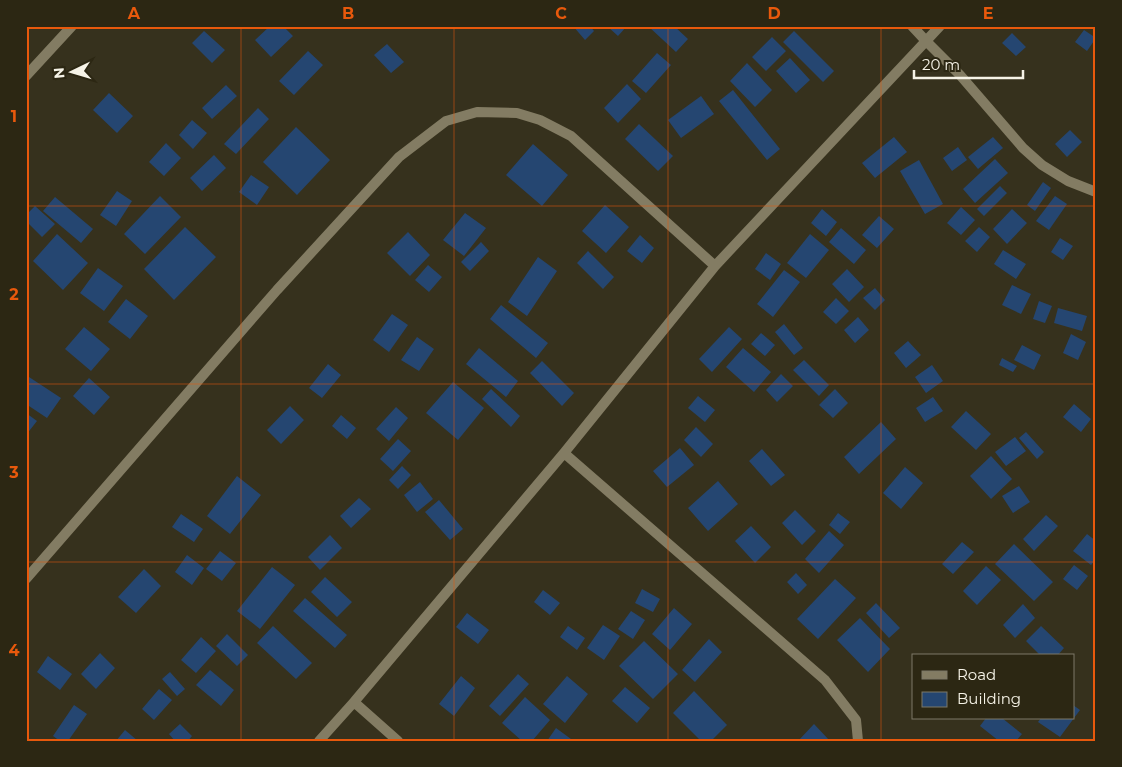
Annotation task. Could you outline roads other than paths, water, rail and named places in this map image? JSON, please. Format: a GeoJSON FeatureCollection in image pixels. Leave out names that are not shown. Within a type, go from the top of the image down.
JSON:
{"type":"FeatureCollection","features":[{"type":"Feature","properties":{"kind":"street"},"geometry":{"type":"LineString","coordinates":[[26,76],[72,26]]}},
{"type":"Feature","properties":{"kind":"street"},"geometry":{"type":"LineString","coordinates":[[912,26],[960,74],[1023,148],[1042,165],[1068,181],[1096,192]]}},
{"type":"Feature","properties":{"kind":"street"},"geometry":{"type":"LineString","coordinates":[[319,741],[564,453],[715,266],[940,26]]}},
{"type":"Feature","properties":{"kind":"street"},"geometry":{"type":"LineString","coordinates":[[26,579],[283,283],[399,157],[446,121],[477,112],[517,113],[540,120],[571,136],[715,266]]}},
{"type":"Feature","properties":{"kind":"street"},"geometry":{"type":"LineString","coordinates":[[564,453],[825,680],[856,720],[858,741]]}},
{"type":"Feature","properties":{"kind":"street"},"geometry":{"type":"LineString","coordinates":[[354,702],[398,741]]}}]}
